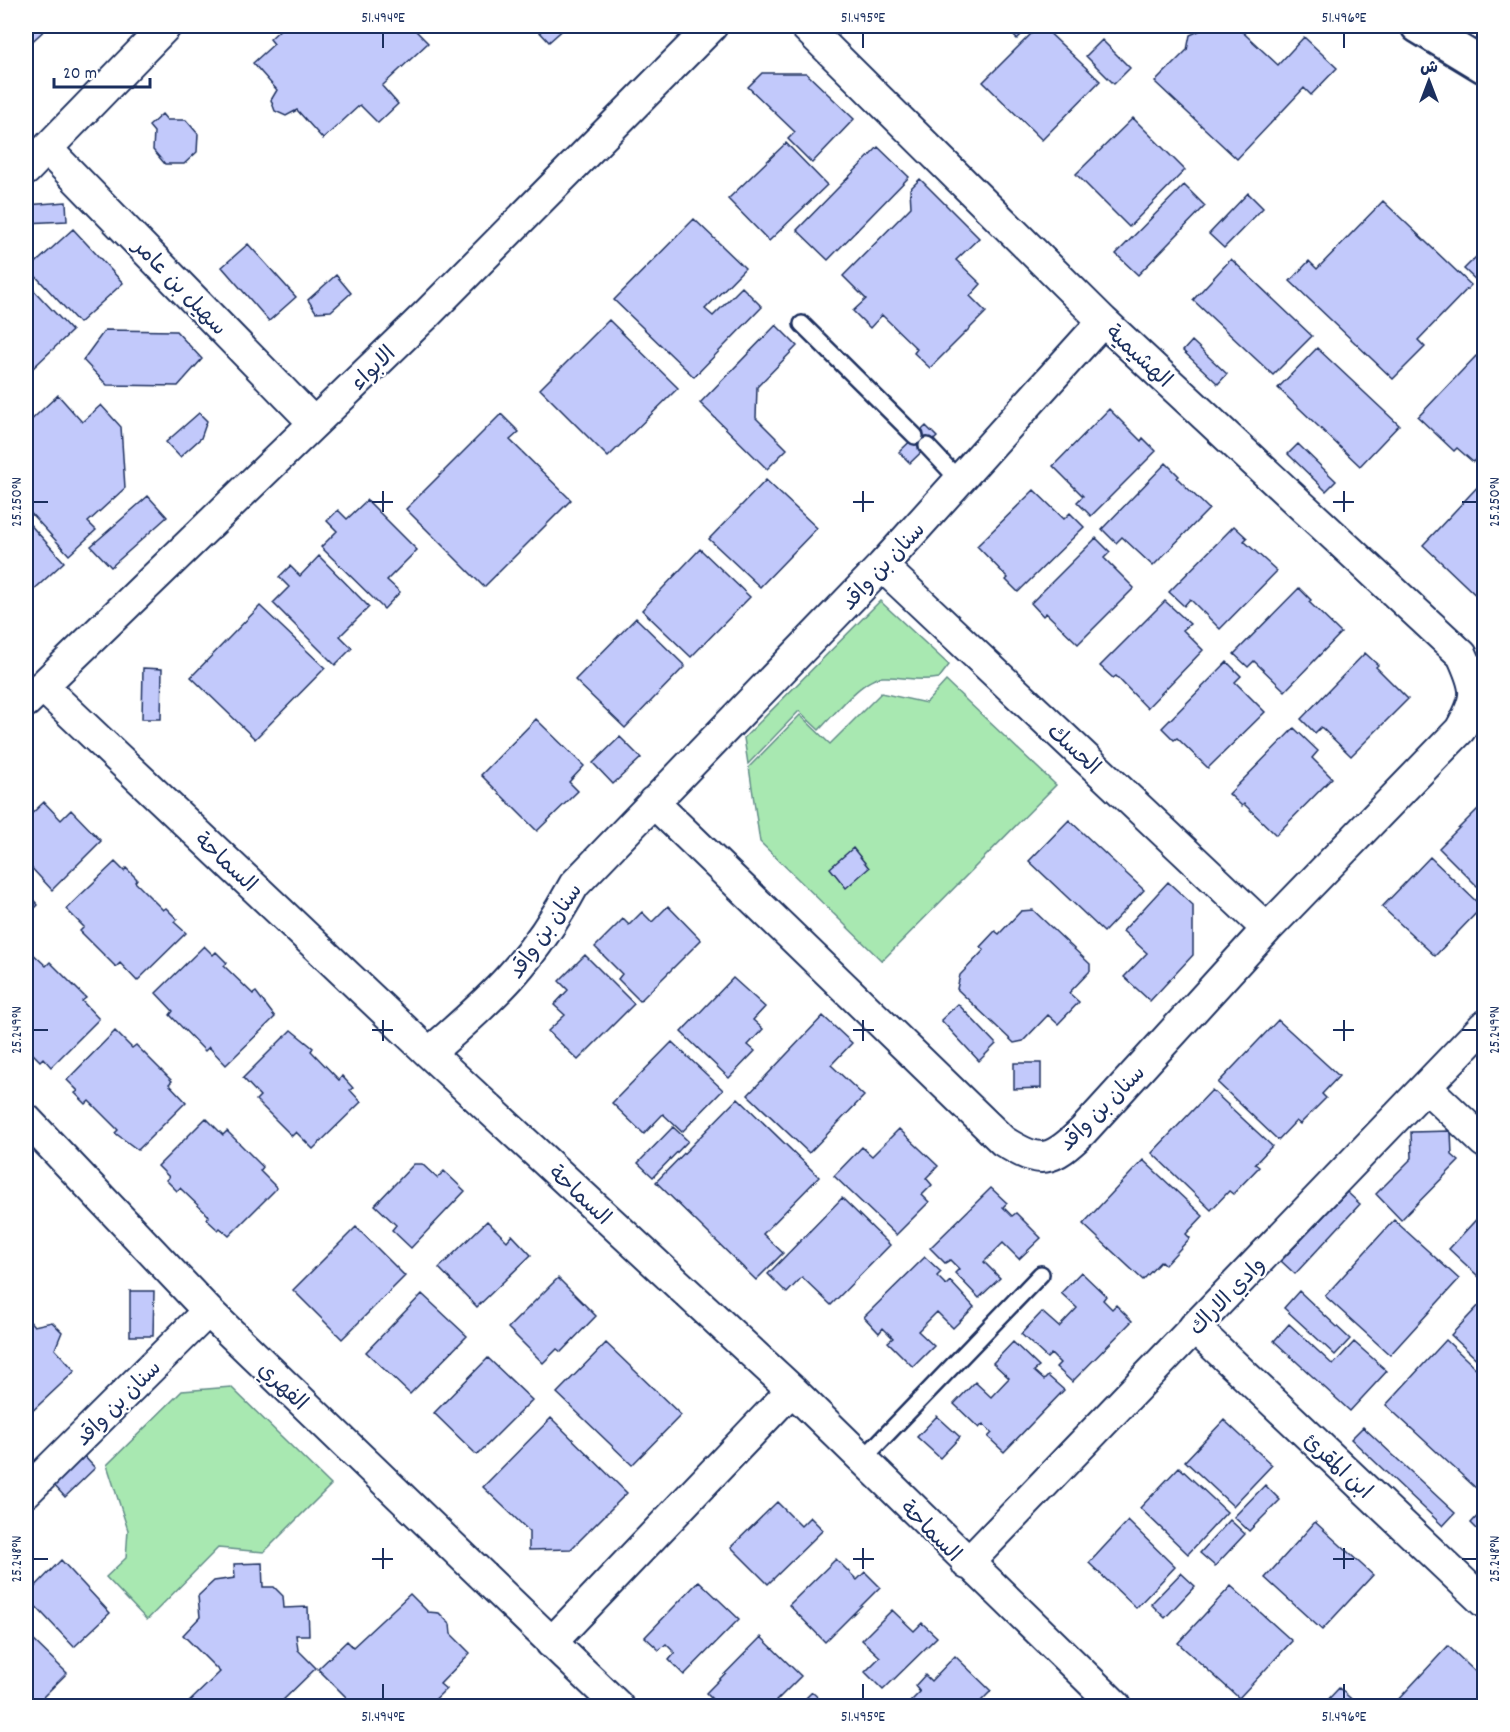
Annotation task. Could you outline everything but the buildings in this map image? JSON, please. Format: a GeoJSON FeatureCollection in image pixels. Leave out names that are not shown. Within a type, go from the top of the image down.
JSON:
{"type":"FeatureCollection","features":[{"type":"Feature","properties":{"kind":"street"},"geometry":{"type":"LineString","coordinates":[[26,170],[166,26]]}},
{"type":"Feature","properties":{"kind":"street","name":"الابواء"},"geometry":{"type":"LineString","coordinates":[[34,694],[428,313],[712,26]]}},
{"type":"Feature","properties":{"kind":"street","name":"الهشيمية"},"geometry":{"type":"LineString","coordinates":[[805,26],[1102,321],[1462,655],[1474,682]]}},
{"type":"Feature","properties":{"kind":"street"},"geometry":{"type":"LineString","coordinates":[[1418,26],[1485,66]]}},
{"type":"Feature","properties":{"kind":"street","name":"سهيل بن عامر"},"geometry":{"type":"LineString","coordinates":[[47,150],[314,423]]}},
{"type":"Feature","properties":{"kind":"street","name":"سنان بن واقد"},"geometry":{"type":"LineString","coordinates":[[429,1053],[482,1008],[512,978],[552,926],[574,885],[882,566],[1102,321]]}},
{"type":"Feature","properties":{"kind":"street","name":"الحسك"},"geometry":{"type":"LineString","coordinates":[[882,566],[1267,929]]}},
{"type":"Feature","properties":{"kind":"street","name":"سنان بن واقد"},"geometry":{"type":"LineString","coordinates":[[653,802],[1003,1141],[1029,1156],[1048,1157],[1064,1149],[1267,929],[1460,730],[1474,705],[1474,682]]}},
{"type":"Feature","properties":{"kind":"street","name":"السماحة"},"geometry":{"type":"LineString","coordinates":[[34,694],[429,1053],[792,1390],[967,1564],[1116,1707]]}},
{"type":"Feature","properties":{"kind":"street","name":"وادي الاراك"},"geometry":{"type":"LineString","coordinates":[[967,1564],[1485,1026]]}},
{"type":"Feature","properties":{"kind":"street"},"geometry":{"type":"LineString","coordinates":[[1427,1088],[1485,1142]]}},
{"type":"Feature","properties":{"kind":"street","name":"الفهري"},"geometry":{"type":"LineString","coordinates":[[26,1119],[208,1311],[618,1707]]}},
{"type":"Feature","properties":{"kind":"street","name":"سنان بن واقد"},"geometry":{"type":"LineString","coordinates":[[26,1492],[208,1311]]}},
{"type":"Feature","properties":{"kind":"street","name":"ابن المقرئ"},"geometry":{"type":"LineString","coordinates":[[1194,1328],[1485,1602]]}},
{"type":"Feature","properties":{"kind":"street"},"geometry":{"type":"LineString","coordinates":[[551,1643],[792,1390]]}},
{"type":"Feature","properties":{"kind":"lane"},"geometry":{"type":"LineString","coordinates":[[802,324],[959,480]]}},
{"type":"Feature","properties":{"kind":"lane"},"geometry":{"type":"LineString","coordinates":[[862,1460],[1041,1274]]}},
{"type":"Feature","properties":{"kind":"green space"},"geometry":{"type":"Polygon","coordinates":[[[880,601],[949,665],[939,678],[883,677],[875,679],[857,690],[819,730],[799,711],[748,764],[744,738],[880,601]]]}},
{"type":"Feature","properties":{"kind":"green space"},"geometry":{"type":"Polygon","coordinates":[[[946,681],[1056,785],[882,961],[760,842],[749,767],[800,715],[830,744],[881,693],[926,703],[946,681]]]}},
{"type":"Feature","properties":{"kind":"green space"},"geometry":{"type":"Polygon","coordinates":[[[231,1387],[331,1485],[264,1552],[218,1548],[147,1620],[106,1577],[126,1558],[128,1530],[107,1465],[182,1391],[231,1387]]]}}]}
